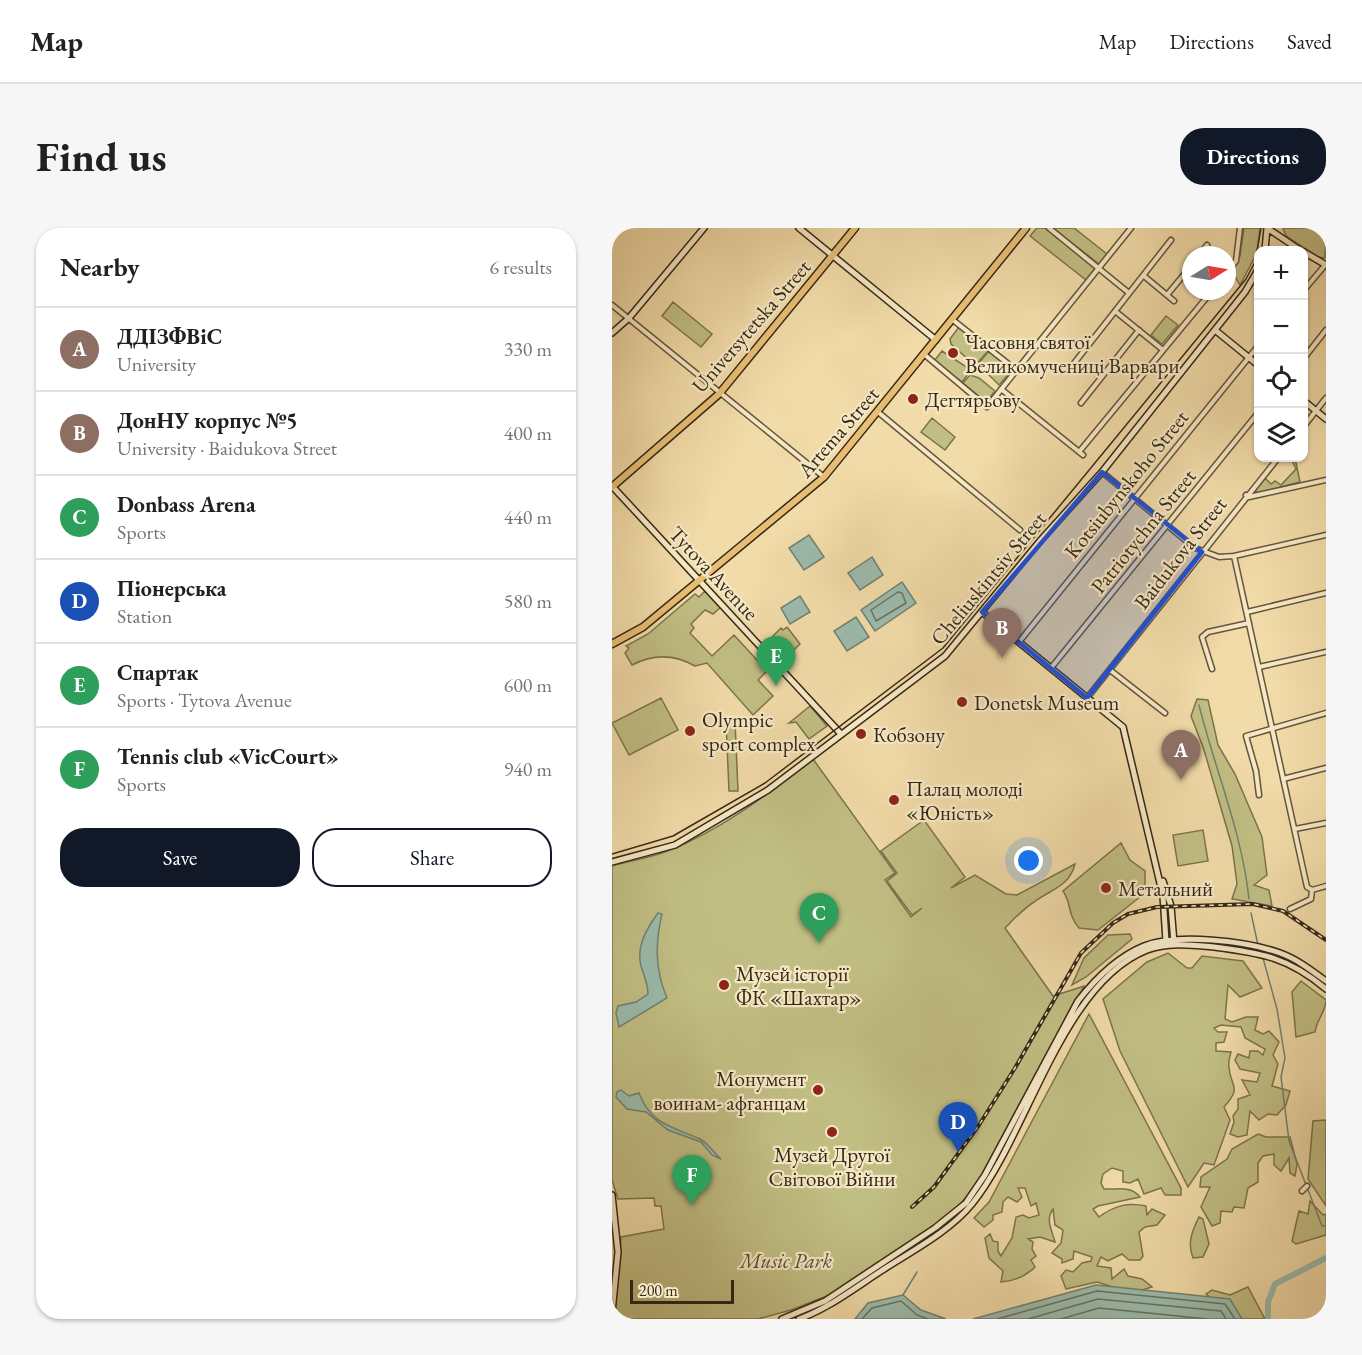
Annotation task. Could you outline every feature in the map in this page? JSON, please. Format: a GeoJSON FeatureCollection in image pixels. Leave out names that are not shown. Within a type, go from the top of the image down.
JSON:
{"type":"FeatureCollection","features":[{"type":"Feature","properties":{"kind":"main road"},"geometry":{"type":"LineString","coordinates":[[612,333],[629,318],[704,228]]}},
{"type":"Feature","properties":{"kind":"main road"},"geometry":{"type":"LineString","coordinates":[[799,228],[936,340]]}},
{"type":"Feature","properties":{"kind":"main road","name":"Universytetska Street"},"geometry":{"type":"LineString","coordinates":[[612,486],[719,394],[855,228]]}},
{"type":"Feature","properties":{"kind":"main road","name":"Artema Street"},"geometry":{"type":"LineString","coordinates":[[612,644],[639,630],[824,477],[1026,228]]}},
{"type":"Feature","properties":{"kind":"main road"},"geometry":{"type":"LineString","coordinates":[[1265,246],[1267,228],[1294,246]]}},
{"type":"Feature","properties":{"kind":"main road"},"geometry":{"type":"LineString","coordinates":[[1308,254],[1326,264]]}},
{"type":"Feature","properties":{"kind":"main road","name":"Cheliuskintsiv Street"},"geometry":{"type":"LineString","coordinates":[[612,862],[675,845],[768,790],[945,656],[1040,541],[1102,472],[1245,292],[1254,277]]}},
{"type":"Feature","properties":{"kind":"main road"},"geometry":{"type":"LineString","coordinates":[[1215,330],[1254,361]]}},
{"type":"Feature","properties":{"kind":"main road"},"geometry":{"type":"LineString","coordinates":[[1308,404],[1326,419]]}},
{"type":"Feature","properties":{"kind":"main road","name":"Tytova Avenue"},"geometry":{"type":"LineString","coordinates":[[612,486],[841,734]]}},
{"type":"Feature","properties":{"kind":"main road"},"geometry":{"type":"LineString","coordinates":[[982,612],[1123,727],[1165,905],[1166,943]]}},
{"type":"Feature","properties":{"kind":"main road"},"geometry":{"type":"LineString","coordinates":[[1155,860],[1171,906],[1174,942]]}},
{"type":"Feature","properties":{"kind":"main road"},"geometry":{"type":"LineString","coordinates":[[782,1319],[806,1311],[835,1296],[926,1235],[966,1203],[985,1176],[1071,1014],[1087,989],[1121,958],[1144,946],[1209,941],[1271,950],[1305,965],[1326,981]]}},
{"type":"Feature","properties":{"kind":"main road"},"geometry":{"type":"LineString","coordinates":[[1174,942],[1258,952],[1279,958],[1303,970],[1326,988]]}},
{"type":"Feature","properties":{"kind":"main road"},"geometry":{"type":"LineString","coordinates":[[800,1319],[828,1306],[920,1246],[970,1207],[990,1178],[1075,1016],[1092,993],[1124,963],[1166,943]]}},
{"type":"Feature","properties":{"kind":"main road"},"geometry":{"type":"LineString","coordinates":[[612,1195],[615,1250],[612,1312]]}},
{"type":"Feature","properties":{"kind":"street"},"geometry":{"type":"LineString","coordinates":[[1049,228],[1129,293]]}},
{"type":"Feature","properties":{"kind":"street"},"geometry":{"type":"LineString","coordinates":[[925,355],[987,407],[1131,228]]}},
{"type":"Feature","properties":{"kind":"street"},"geometry":{"type":"LineString","coordinates":[[1236,261],[1240,228]]}},
{"type":"Feature","properties":{"kind":"street"},"geometry":{"type":"LineString","coordinates":[[1068,371],[1171,240]]}},
{"type":"Feature","properties":{"kind":"street"},"geometry":{"type":"LineString","coordinates":[[1308,285],[1326,264]]}},
{"type":"Feature","properties":{"kind":"street"},"geometry":{"type":"LineString","coordinates":[[1144,276],[1174,301]]}},
{"type":"Feature","properties":{"kind":"street"},"geometry":{"type":"LineString","coordinates":[[1167,295],[1182,277]]}},
{"type":"Feature","properties":{"kind":"street"},"geometry":{"type":"LineString","coordinates":[[1001,389],[1081,454],[1205,300]]}},
{"type":"Feature","properties":{"kind":"street"},"geometry":{"type":"LineString","coordinates":[[612,305],[824,477]]}},
{"type":"Feature","properties":{"kind":"street"},"geometry":{"type":"LineString","coordinates":[[1115,311],[1163,350]]}},
{"type":"Feature","properties":{"kind":"street"},"geometry":{"type":"LineString","coordinates":[[953,320],[1016,370]]}},
{"type":"Feature","properties":{"kind":"street"},"geometry":{"type":"LineString","coordinates":[[1081,403],[1139,330]]}},
{"type":"Feature","properties":{"kind":"street"},"geometry":{"type":"LineString","coordinates":[[1307,354],[1326,330]]}},
{"type":"Feature","properties":{"kind":"street","name":"Kotsiubynskoho Street"},"geometry":{"type":"LineString","coordinates":[[1019,642],[1254,351]]}},
{"type":"Feature","properties":{"kind":"street"},"geometry":{"type":"LineString","coordinates":[[1308,421],[1326,398]]}},
{"type":"Feature","properties":{"kind":"street"},"geometry":{"type":"LineString","coordinates":[[878,412],[1020,530]]}},
{"type":"Feature","properties":{"kind":"street","name":"Patriotychna Street"},"geometry":{"type":"LineString","coordinates":[[1051,668],[1254,418]]}},
{"type":"Feature","properties":{"kind":"street","name":"Baidukova Street"},"geometry":{"type":"LineString","coordinates":[[1088,698],[1246,495],[1275,462]]}},
{"type":"Feature","properties":{"kind":"street"},"geometry":{"type":"LineString","coordinates":[[1102,472],[1202,552],[1219,557],[1234,556],[1326,535]]}},
{"type":"Feature","properties":{"kind":"street"},"geometry":{"type":"LineString","coordinates":[[1246,495],[1248,497],[1326,480]]}},
{"type":"Feature","properties":{"kind":"street"},"geometry":{"type":"LineString","coordinates":[[1234,556],[1307,887],[1312,890],[1326,886]]}},
{"type":"Feature","properties":{"kind":"street"},"geometry":{"type":"LineString","coordinates":[[1247,612],[1326,593]]}},
{"type":"Feature","properties":{"kind":"street"},"geometry":{"type":"LineString","coordinates":[[1212,669],[1202,637],[1208,632],[1249,623]]}},
{"type":"Feature","properties":{"kind":"street"},"geometry":{"type":"LineString","coordinates":[[1259,667],[1326,652]]}},
{"type":"Feature","properties":{"kind":"street"},"geometry":{"type":"LineString","coordinates":[[1110,670],[1165,713]]}},
{"type":"Feature","properties":{"kind":"street"},"geometry":{"type":"LineString","coordinates":[[1259,795],[1256,771],[1245,738],[1272,727],[1326,713]]}},
{"type":"Feature","properties":{"kind":"street"},"geometry":{"type":"LineString","coordinates":[[1283,778],[1326,768]]}},
{"type":"Feature","properties":{"kind":"street"},"geometry":{"type":"LineString","coordinates":[[1295,830],[1326,824]]}},
{"type":"Feature","properties":{"kind":"street"},"geometry":{"type":"LineString","coordinates":[[1290,909],[1311,898],[1312,890]]}},
{"type":"Feature","properties":{"kind":"street"},"geometry":{"type":"LineString","coordinates":[[1302,1191],[1307,1186]]}},
{"type":"Feature","properties":{"kind":"highlighted area"},"geometry":{"type":"Polygon","coordinates":[[[1102,472],[1202,552],[1087,698],[982,612],[1102,472]]]}},
{"type":"Feature","properties":{"kind":"green space"},"geometry":{"type":"Polygon","coordinates":[[[1037,228],[1046,228],[1096,268],[1086,280],[1030,236],[1037,228]]]}},
{"type":"Feature","properties":{"kind":"green space"},"geometry":{"type":"Polygon","coordinates":[[[1053,228],[1074,228],[1107,254],[1099,264],[1053,228]]]}},
{"type":"Feature","properties":{"kind":"green space"},"geometry":{"type":"Polygon","coordinates":[[[1244,228],[1260,228],[1258,246],[1254,246],[1254,259],[1240,285],[1236,278],[1236,264],[1240,256],[1244,228]]]}},
{"type":"Feature","properties":{"kind":"green space"},"geometry":{"type":"Polygon","coordinates":[[[1283,228],[1326,228],[1325,258],[1318,257],[1308,250],[1308,246],[1301,246],[1286,236],[1283,228]]]}},
{"type":"Feature","properties":{"kind":"green space"},"geometry":{"type":"Polygon","coordinates":[[[673,302],[712,334],[701,347],[662,316],[673,302]]]}},
{"type":"Feature","properties":{"kind":"green space"},"geometry":{"type":"Polygon","coordinates":[[[1166,316],[1178,325],[1162,344],[1151,335],[1166,316]]]}},
{"type":"Feature","properties":{"kind":"green space"},"geometry":{"type":"Polygon","coordinates":[[[959,327],[988,351],[978,362],[970,361],[951,344],[950,339],[959,327]]]}},
{"type":"Feature","properties":{"kind":"green space"},"geometry":{"type":"Polygon","coordinates":[[[990,350],[1012,370],[999,385],[978,364],[990,350]]]}},
{"type":"Feature","properties":{"kind":"green space"},"geometry":{"type":"Polygon","coordinates":[[[942,351],[965,366],[969,373],[962,382],[934,361],[942,351]]]}},
{"type":"Feature","properties":{"kind":"green space"},"geometry":{"type":"Polygon","coordinates":[[[970,375],[979,378],[995,391],[986,402],[963,383],[970,375]]]}},
{"type":"Feature","properties":{"kind":"green space"},"geometry":{"type":"Polygon","coordinates":[[[932,418],[955,437],[945,450],[921,432],[932,418]]]}},
{"type":"Feature","properties":{"kind":"green space"},"geometry":{"type":"Polygon","coordinates":[[[1292,462],[1296,462],[1300,482],[1257,493],[1255,489],[1265,478],[1271,484],[1275,481],[1281,485],[1296,469],[1292,462]]]}},
{"type":"Feature","properties":{"kind":"green space"},"geometry":{"type":"Polygon","coordinates":[[[705,591],[721,607],[713,614],[705,610],[691,624],[694,628],[690,633],[712,656],[734,635],[767,671],[758,680],[773,696],[753,715],[707,663],[695,666],[679,659],[656,657],[632,665],[625,653],[629,648],[626,646],[648,634],[695,594],[699,597],[705,591]]]}},
{"type":"Feature","properties":{"kind":"green space"},"geometry":{"type":"Polygon","coordinates":[[[787,627],[800,644],[782,662],[765,644],[781,628],[783,630],[787,627]]]}},
{"type":"Feature","properties":{"kind":"green space"},"geometry":{"type":"Polygon","coordinates":[[[661,698],[678,730],[629,755],[612,723],[661,698]]]}},
{"type":"Feature","properties":{"kind":"green space"},"geometry":{"type":"Polygon","coordinates":[[[1197,699],[1208,700],[1218,745],[1235,774],[1262,837],[1267,875],[1254,885],[1269,890],[1272,906],[1232,899],[1237,884],[1232,846],[1204,750],[1191,716],[1197,699]]]}},
{"type":"Feature","properties":{"kind":"green space"},"geometry":{"type":"Polygon","coordinates":[[[810,706],[827,726],[809,739],[796,722],[789,723],[810,706]]]}},
{"type":"Feature","properties":{"kind":"green space"},"geometry":{"type":"Polygon","coordinates":[[[735,721],[738,791],[729,791],[726,722],[735,721]]]}},
{"type":"Feature","properties":{"kind":"green space","name":"Music Park"},"geometry":{"type":"Polygon","coordinates":[[[813,759],[895,873],[885,880],[911,917],[922,908],[912,915],[887,881],[897,873],[881,851],[924,820],[965,877],[951,888],[975,875],[1006,894],[1017,895],[1075,864],[1069,878],[1064,883],[1030,905],[1005,928],[1053,996],[1084,986],[978,1182],[954,1212],[832,1294],[791,1310],[758,1319],[614,1319],[621,1237],[664,1229],[661,1206],[655,1206],[654,1198],[618,1199],[612,1180],[612,866],[665,852],[705,834],[761,798],[813,759]]]}},
{"type":"Feature","properties":{"kind":"green space"},"geometry":{"type":"Polygon","coordinates":[[[1203,830],[1208,861],[1178,866],[1173,835],[1203,830]]]}},
{"type":"Feature","properties":{"kind":"green space","name":"Метальний"},"geometry":{"type":"Polygon","coordinates":[[[1121,843],[1130,860],[1145,871],[1145,893],[1098,930],[1079,928],[1063,891],[1121,843]]]}},
{"type":"Feature","properties":{"kind":"green space"},"geometry":{"type":"Polygon","coordinates":[[[1130,934],[1132,939],[1086,977],[1072,985],[1084,958],[1108,935],[1130,934]]]}},
{"type":"Feature","properties":{"kind":"green space"},"geometry":{"type":"Polygon","coordinates":[[[1168,953],[1187,968],[1192,968],[1202,956],[1243,961],[1262,988],[1240,997],[1228,985],[1225,1019],[1232,1022],[1246,1017],[1258,1017],[1255,1030],[1263,1034],[1269,1031],[1279,1042],[1273,1055],[1278,1064],[1272,1086],[1290,1091],[1286,1105],[1277,1115],[1268,1114],[1259,1120],[1250,1111],[1247,1135],[1238,1137],[1230,1134],[1234,1122],[1233,1116],[1238,1109],[1238,1099],[1250,1095],[1242,1080],[1257,1082],[1260,1073],[1240,1069],[1235,1060],[1238,1054],[1249,1058],[1250,1051],[1258,1051],[1263,1055],[1265,1049],[1245,1038],[1241,1027],[1221,1025],[1214,1028],[1218,1032],[1227,1032],[1224,1042],[1216,1043],[1216,1051],[1231,1052],[1229,1065],[1234,1090],[1224,1107],[1230,1120],[1214,1165],[1204,1163],[1188,1187],[1120,1051],[1103,999],[1147,962],[1168,953]]]}},
{"type":"Feature","properties":{"kind":"green space"},"geometry":{"type":"Polygon","coordinates":[[[1301,981],[1326,1000],[1315,1032],[1296,1037],[1292,992],[1301,981]]]}},
{"type":"Feature","properties":{"kind":"green space"},"geometry":{"type":"Polygon","coordinates":[[[1089,1014],[1181,1188],[1181,1195],[1165,1195],[1161,1188],[1144,1194],[1138,1179],[1130,1183],[1123,1182],[1123,1171],[1112,1168],[1103,1174],[1101,1183],[1104,1189],[1128,1189],[1140,1197],[1098,1206],[1093,1209],[1099,1217],[1115,1208],[1133,1204],[1146,1206],[1147,1215],[1152,1209],[1165,1215],[1157,1225],[1145,1227],[1139,1232],[1143,1256],[1140,1260],[1129,1260],[1122,1254],[1108,1261],[1101,1257],[1097,1266],[1111,1268],[1112,1279],[1124,1269],[1128,1276],[1142,1279],[1152,1287],[1132,1293],[1097,1282],[1066,1289],[1061,1276],[1066,1270],[1073,1272],[1082,1263],[1091,1261],[1092,1257],[1074,1251],[1073,1259],[1062,1263],[1062,1259],[1052,1253],[1061,1243],[1063,1230],[1055,1225],[1053,1209],[1049,1221],[1055,1242],[1040,1237],[1028,1239],[1033,1242],[1032,1249],[1036,1256],[1031,1260],[1035,1267],[1020,1278],[1001,1282],[1003,1271],[989,1258],[985,1238],[990,1234],[993,1241],[998,1242],[998,1251],[1001,1256],[1012,1238],[1016,1217],[1023,1215],[1029,1218],[1039,1215],[1036,1203],[1031,1206],[1025,1188],[1018,1188],[1022,1197],[1017,1202],[1008,1197],[1003,1202],[1002,1212],[993,1215],[993,1220],[984,1227],[974,1218],[989,1202],[1089,1014]]]}},
{"type":"Feature","properties":{"kind":"green space"},"geometry":{"type":"Polygon","coordinates":[[[1326,1120],[1326,1206],[1308,1179],[1313,1121],[1326,1120]]]}},
{"type":"Feature","properties":{"kind":"green space"},"geometry":{"type":"Polygon","coordinates":[[[1258,1134],[1266,1137],[1290,1137],[1297,1164],[1295,1176],[1290,1173],[1289,1158],[1281,1171],[1274,1165],[1274,1154],[1263,1156],[1258,1163],[1258,1182],[1248,1188],[1244,1208],[1234,1207],[1232,1212],[1221,1211],[1220,1223],[1212,1226],[1201,1207],[1210,1187],[1200,1187],[1201,1177],[1227,1159],[1232,1149],[1258,1134]]]}},
{"type":"Feature","properties":{"kind":"green space"},"geometry":{"type":"Polygon","coordinates":[[[1310,1201],[1323,1215],[1326,1214],[1326,1235],[1296,1244],[1292,1241],[1299,1211],[1308,1214],[1310,1201]]]}},
{"type":"Feature","properties":{"kind":"green space"},"geometry":{"type":"Polygon","coordinates":[[[1199,1217],[1203,1219],[1209,1244],[1203,1257],[1193,1258],[1190,1247],[1191,1237],[1199,1217]]]}},
{"type":"Feature","properties":{"kind":"green space"},"geometry":{"type":"Polygon","coordinates":[[[1248,1287],[1265,1319],[1235,1319],[1206,1294],[1212,1290],[1230,1295],[1248,1287]]]}},
{"type":"Feature","properties":{"kind":"water"},"geometry":{"type":"Polygon","coordinates":[[[809,535],[824,557],[804,570],[789,548],[809,535]]]}},
{"type":"Feature","properties":{"kind":"water"},"geometry":{"type":"Polygon","coordinates":[[[872,557],[883,575],[860,590],[848,573],[872,557]]]}},
{"type":"Feature","properties":{"kind":"water"},"geometry":{"type":"Polygon","coordinates":[[[902,582],[916,603],[875,631],[861,610],[902,582]]]}},
{"type":"Feature","properties":{"kind":"water"},"geometry":{"type":"Polygon","coordinates":[[[800,596],[810,612],[790,624],[781,608],[800,596]]]}},
{"type":"Feature","properties":{"kind":"water"},"geometry":{"type":"Polygon","coordinates":[[[856,617],[869,637],[847,651],[834,631],[856,617]]]}},
{"type":"Feature","properties":{"kind":"water"},"geometry":{"type":"Polygon","coordinates":[[[658,913],[662,914],[657,946],[658,967],[667,998],[619,1027],[616,1013],[618,1006],[636,1002],[648,994],[640,951],[646,931],[658,913]]]}},
{"type":"Feature","properties":{"kind":"water"},"geometry":{"type":"Polygon","coordinates":[[[621,1090],[629,1096],[639,1093],[644,1104],[656,1118],[672,1128],[703,1141],[721,1159],[712,1155],[701,1142],[668,1130],[646,1112],[627,1109],[616,1097],[617,1092],[621,1090]]]}},
{"type":"Feature","properties":{"kind":"water"},"geometry":{"type":"Polygon","coordinates":[[[1096,1285],[1230,1299],[1242,1319],[973,1319],[1096,1285]]]}},
{"type":"Feature","properties":{"kind":"water"},"geometry":{"type":"Polygon","coordinates":[[[903,1295],[921,1310],[946,1319],[855,1319],[868,1303],[903,1295]]]}},
{"type":"Feature","properties":{"kind":"waterway"},"geometry":{"type":"LineString","coordinates":[[1199,705],[1234,825],[1249,899]]}},
{"type":"Feature","properties":{"kind":"waterway"},"geometry":{"type":"LineString","coordinates":[[1251,913],[1258,945]]}},
{"type":"Feature","properties":{"kind":"waterway"},"geometry":{"type":"LineString","coordinates":[[1263,958],[1277,1009],[1285,1058],[1281,1077],[1289,1141],[1322,1226],[1326,1226]]}},
{"type":"Feature","properties":{"kind":"waterway"},"geometry":{"type":"LineString","coordinates":[[1268,1319],[1268,1302],[1275,1284],[1326,1258]]}},
{"type":"Feature","properties":{"kind":"waterway"},"geometry":{"type":"LineString","coordinates":[[903,1295],[917,1272]]}},
{"type":"Feature","properties":{"kind":"tram line"},"geometry":{"type":"LineString","coordinates":[[612,854],[673,836],[765,783],[943,648],[1246,279],[1255,262],[1261,228]]}},
{"type":"Feature","properties":{"kind":"railway"},"geometry":{"type":"LineString","coordinates":[[912,1207],[934,1187],[979,1125],[1015,1068],[1081,953],[1113,923],[1128,914],[1157,907],[1253,904],[1283,911],[1326,940]]}},
{"type":"Feature","properties":{"kind":"place","name":"Часовня святої Великомучениці Варвари"},"geometry":{"type":"Point","coordinates":[953,353]}},
{"type":"Feature","properties":{"kind":"place","name":"Дегтярьову"},"geometry":{"type":"Point","coordinates":[913,399]}},
{"type":"Feature","properties":{"kind":"place","name":"ДонНУ корпус №5"},"geometry":{"type":"Point","coordinates":[1002,658]}},
{"type":"Feature","properties":{"kind":"place","name":"Спартак"},"geometry":{"type":"Point","coordinates":[776,686]}},
{"type":"Feature","properties":{"kind":"place","name":"Donetsk Museum"},"geometry":{"type":"Point","coordinates":[962,702]}},
{"type":"Feature","properties":{"kind":"place","name":"Olympic sport complex"},"geometry":{"type":"Point","coordinates":[690,731]}},
{"type":"Feature","properties":{"kind":"place","name":"Кобзону"},"geometry":{"type":"Point","coordinates":[861,734]}},
{"type":"Feature","properties":{"kind":"place","name":"ДДІЗФВіС"},"geometry":{"type":"Point","coordinates":[1181,780]}},
{"type":"Feature","properties":{"kind":"place","name":"Палац молоді «Юність»"},"geometry":{"type":"Point","coordinates":[894,800]}},
{"type":"Feature","properties":{"kind":"place","name":"Метальний"},"geometry":{"type":"Point","coordinates":[1106,888]}},
{"type":"Feature","properties":{"kind":"place","name":"Donbass Arena"},"geometry":{"type":"Point","coordinates":[819,943]}},
{"type":"Feature","properties":{"kind":"place","name":"Музей історії ФК «Шахтар»"},"geometry":{"type":"Point","coordinates":[724,985]}},
{"type":"Feature","properties":{"kind":"place","name":"Монумент воинам- афганцам"},"geometry":{"type":"Point","coordinates":[818,1090]}},
{"type":"Feature","properties":{"kind":"place","name":"Музей Другої Світової Війни"},"geometry":{"type":"Point","coordinates":[832,1132]}},
{"type":"Feature","properties":{"kind":"place","name":"Піонерська"},"geometry":{"type":"Point","coordinates":[958,1152]}},
{"type":"Feature","properties":{"kind":"place","name":"Tennis club «VicCourt»"},"geometry":{"type":"Point","coordinates":[692,1205]}}]}
